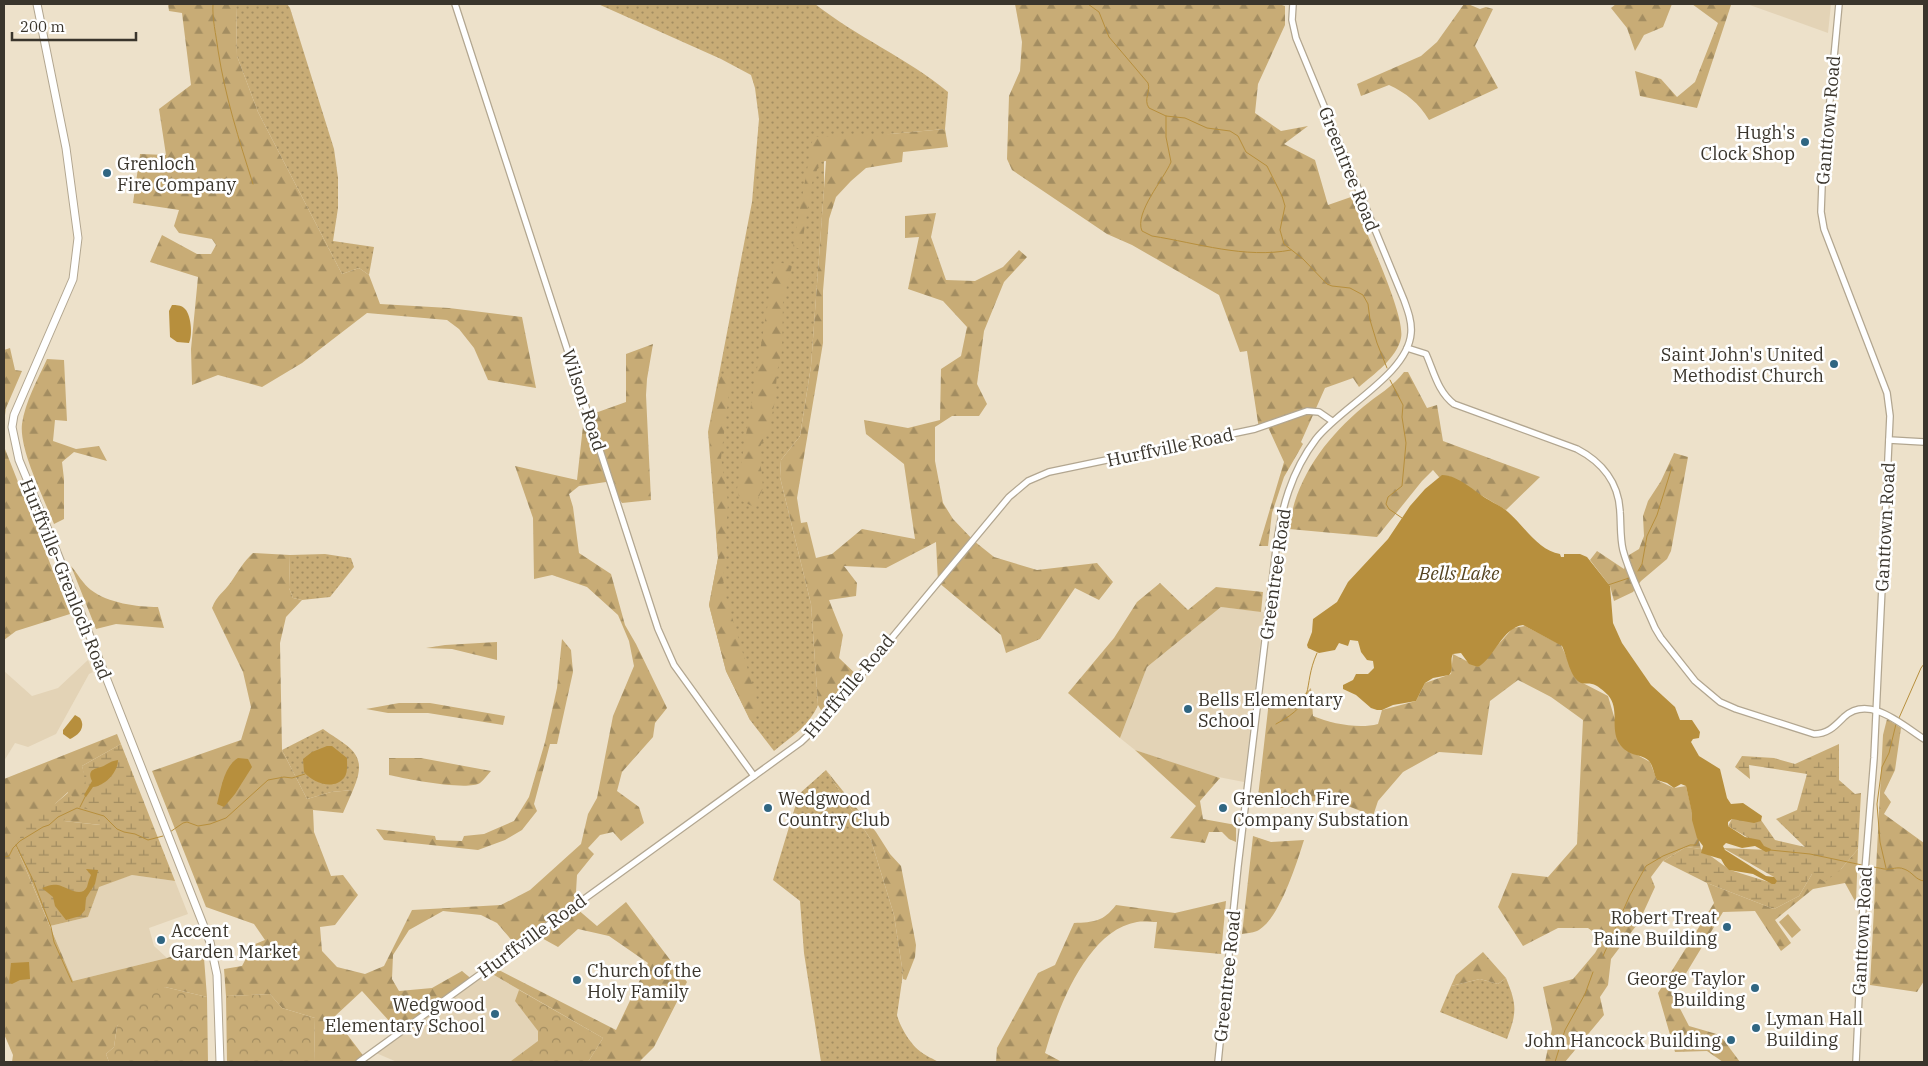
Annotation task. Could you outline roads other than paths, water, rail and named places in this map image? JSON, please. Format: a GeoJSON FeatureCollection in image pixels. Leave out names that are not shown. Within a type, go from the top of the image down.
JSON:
{"type":"FeatureCollection","features":[{"type":"Feature","properties":{"kind":"main road","name":"Hurffville-Grenloch Road"},"geometry":{"type":"LineString","coordinates":[[37,4],[66,148],[78,238],[73,279],[14,414],[12,426],[15,447],[210,942],[217,975],[220,1062]]}},
{"type":"Feature","properties":{"kind":"street","name":"Wilson Road"},"geometry":{"type":"LineString","coordinates":[[455,4],[658,629],[674,665],[754,776]]}},
{"type":"Feature","properties":{"kind":"street","name":"Greentree Road"},"geometry":{"type":"LineString","coordinates":[[1218,1062],[1238,866],[1279,528],[1285,500],[1298,467],[1310,448],[1332,421],[1394,370],[1407,348],[1411,332],[1408,313],[1300,49],[1293,24],[1293,4]]}},
{"type":"Feature","properties":{"kind":"street","name":"Ganttown Road"},"geometry":{"type":"LineString","coordinates":[[1839,4],[1822,176],[1821,212],[1824,229],[1887,393],[1890,416],[1874,758],[1865,865],[1856,1062]]}},
{"type":"Feature","properties":{"kind":"street"},"geometry":{"type":"LineString","coordinates":[[1407,348],[1426,354],[1441,389],[1454,404],[1577,449],[1602,467],[1617,492],[1620,506],[1622,548],[1654,628],[1676,658],[1706,691],[1730,707],[1814,734],[1828,731],[1854,710],[1868,708],[1897,721],[1924,739]]}},
{"type":"Feature","properties":{"kind":"street","name":"Hurffville Road"},"geometry":{"type":"LineString","coordinates":[[359,1062],[802,742],[821,723],[993,516],[1013,493],[1028,481],[1049,472],[1255,429],[1307,411],[1319,412],[1332,421]]}},
{"type":"Feature","properties":{"kind":"street"},"geometry":{"type":"LineString","coordinates":[[1889,440],[1924,442]]}},
{"type":"Feature","properties":{"kind":"water"},"geometry":{"type":"Polygon","coordinates":[[[172,305],[183,307],[188,314],[191,330],[189,343],[177,342],[170,337],[169,311],[172,305]]]}},
{"type":"Feature","properties":{"kind":"water","name":"Bells Lake"},"geometry":{"type":"Polygon","coordinates":[[[1442,475],[1460,481],[1504,509],[1532,537],[1552,552],[1560,554],[1561,557],[1564,557],[1564,554],[1580,554],[1587,557],[1610,586],[1613,623],[1622,643],[1651,685],[1675,707],[1680,720],[1692,720],[1700,732],[1699,738],[1693,739],[1691,742],[1699,756],[1720,769],[1727,798],[1731,804],[1743,803],[1762,816],[1761,821],[1754,823],[1732,819],[1728,822],[1728,826],[1745,837],[1760,840],[1764,846],[1771,849],[1770,851],[1766,852],[1755,846],[1742,848],[1726,843],[1723,846],[1725,850],[1766,876],[1774,877],[1777,881],[1775,884],[1753,874],[1729,870],[1721,859],[1701,853],[1703,846],[1697,838],[1686,786],[1681,784],[1674,788],[1667,783],[1657,780],[1648,760],[1626,751],[1616,737],[1614,706],[1608,695],[1596,686],[1581,683],[1574,677],[1562,646],[1523,625],[1510,631],[1489,657],[1478,667],[1469,664],[1461,653],[1453,654],[1452,670],[1449,675],[1433,678],[1425,683],[1416,701],[1393,705],[1382,710],[1371,708],[1356,695],[1343,689],[1343,685],[1353,680],[1356,674],[1368,674],[1374,668],[1373,661],[1367,660],[1361,652],[1358,641],[1350,640],[1348,646],[1339,643],[1335,650],[1319,653],[1308,648],[1313,619],[1337,602],[1348,582],[1388,539],[1410,506],[1425,489],[1442,475]]]}},
{"type":"Feature","properties":{"kind":"water"},"geometry":{"type":"Polygon","coordinates":[[[75,715],[82,721],[82,728],[79,733],[70,739],[63,734],[63,730],[75,715]]]}},
{"type":"Feature","properties":{"kind":"water"},"geometry":{"type":"Polygon","coordinates":[[[332,746],[347,758],[344,778],[334,784],[317,782],[304,772],[303,759],[312,752],[332,746]]]}},
{"type":"Feature","properties":{"kind":"water"},"geometry":{"type":"Polygon","coordinates":[[[238,758],[248,759],[252,767],[235,794],[224,807],[217,804],[222,785],[229,766],[238,758]]]}},
{"type":"Feature","properties":{"kind":"water"},"geometry":{"type":"Polygon","coordinates":[[[118,760],[116,769],[110,778],[102,784],[93,787],[86,797],[84,795],[92,781],[90,775],[92,771],[118,760]]]}},
{"type":"Feature","properties":{"kind":"water"},"geometry":{"type":"Polygon","coordinates":[[[86,869],[98,870],[95,884],[86,898],[85,910],[80,916],[66,920],[55,906],[53,897],[42,888],[58,885],[81,892],[87,887],[91,875],[86,869]]]}},
{"type":"Feature","properties":{"kind":"water"},"geometry":{"type":"Polygon","coordinates":[[[29,962],[30,979],[20,980],[12,984],[9,983],[11,963],[29,962]]]}},
{"type":"Feature","properties":{"kind":"waterway"},"geometry":{"type":"LineString","coordinates":[[213,4],[214,27],[224,84],[253,184]]}},
{"type":"Feature","properties":{"kind":"waterway"},"geometry":{"type":"LineString","coordinates":[[1088,4],[1099,12],[1109,37],[1148,83],[1147,105],[1149,108],[1166,116],[1185,118],[1207,128],[1230,131],[1238,136],[1246,152],[1267,166],[1285,206],[1280,230],[1284,244],[1303,259],[1327,284],[1350,288],[1363,295],[1368,304],[1370,320],[1387,368]]}},
{"type":"Feature","properties":{"kind":"waterway"},"geometry":{"type":"LineString","coordinates":[[1166,116],[1166,137],[1171,162],[1142,215],[1142,231],[1152,236],[1221,249],[1256,253],[1291,250]]}},
{"type":"Feature","properties":{"kind":"waterway"},"geometry":{"type":"LineString","coordinates":[[1390,380],[1403,405],[1402,417],[1406,443],[1402,486],[1388,497],[1386,504],[1389,509],[1402,518]]}},
{"type":"Feature","properties":{"kind":"waterway"},"geometry":{"type":"LineString","coordinates":[[1638,571],[1642,564],[1647,536],[1657,515],[1672,467]]}},
{"type":"Feature","properties":{"kind":"waterway"},"geometry":{"type":"LineString","coordinates":[[1608,585],[1629,578]]}},
{"type":"Feature","properties":{"kind":"waterway"},"geometry":{"type":"LineString","coordinates":[[1276,724],[1289,716],[1304,701],[1312,665],[1317,653]]}},
{"type":"Feature","properties":{"kind":"waterway"},"geometry":{"type":"LineString","coordinates":[[1899,718],[1924,664]]}},
{"type":"Feature","properties":{"kind":"waterway"},"geometry":{"type":"LineString","coordinates":[[1886,868],[1880,842],[1877,804],[1882,767],[1889,753],[1896,724]]}},
{"type":"Feature","properties":{"kind":"waterway"},"geometry":{"type":"LineString","coordinates":[[170,832],[183,823],[187,822],[198,826],[226,818],[268,780],[284,777],[292,778],[305,774]]}},
{"type":"Feature","properties":{"kind":"waterway"},"geometry":{"type":"LineString","coordinates":[[80,807],[86,795]]}},
{"type":"Feature","properties":{"kind":"waterway"},"geometry":{"type":"LineString","coordinates":[[4,857],[9,856],[13,848],[20,841],[49,825],[58,817],[77,808],[104,816],[117,829],[148,840],[163,836]]}},
{"type":"Feature","properties":{"kind":"waterway"},"geometry":{"type":"LineString","coordinates":[[1603,956],[1630,895],[1646,866],[1663,856],[1690,845],[1696,845],[1699,839]]}},
{"type":"Feature","properties":{"kind":"waterway"},"geometry":{"type":"LineString","coordinates":[[16,845],[33,880],[51,927],[54,942],[72,982]]}},
{"type":"Feature","properties":{"kind":"waterway"},"geometry":{"type":"LineString","coordinates":[[1770,850],[1810,854],[1862,865]]}},
{"type":"Feature","properties":{"kind":"waterway"},"geometry":{"type":"LineString","coordinates":[[1868,866],[1884,869],[1901,868],[1924,881]]}},
{"type":"Feature","properties":{"kind":"waterway"},"geometry":{"type":"LineString","coordinates":[[1555,1062],[1565,1030],[1585,994],[1593,972]]}},
{"type":"Feature","properties":{"kind":"place","name":"Hugh's Clock Shop"},"geometry":{"type":"Point","coordinates":[1805,142]}},
{"type":"Feature","properties":{"kind":"place","name":"Grenloch Fire Company"},"geometry":{"type":"Point","coordinates":[107,173]}},
{"type":"Feature","properties":{"kind":"place","name":"Saint John's United Methodist Church"},"geometry":{"type":"Point","coordinates":[1834,364]}},
{"type":"Feature","properties":{"kind":"place","name":"Bells Elementary School"},"geometry":{"type":"Point","coordinates":[1188,709]}},
{"type":"Feature","properties":{"kind":"place","name":"Wedgwood Country Club"},"geometry":{"type":"Point","coordinates":[768,808]}},
{"type":"Feature","properties":{"kind":"place","name":"Grenloch Fire Company Substation"},"geometry":{"type":"Point","coordinates":[1223,808]}},
{"type":"Feature","properties":{"kind":"place","name":"Robert Treat Paine Building"},"geometry":{"type":"Point","coordinates":[1727,927]}},
{"type":"Feature","properties":{"kind":"place","name":"Accent Garden Market"},"geometry":{"type":"Point","coordinates":[161,940]}},
{"type":"Feature","properties":{"kind":"place","name":"Church of the Holy Family"},"geometry":{"type":"Point","coordinates":[577,980]}},
{"type":"Feature","properties":{"kind":"place","name":"George Taylor Building"},"geometry":{"type":"Point","coordinates":[1755,988]}},
{"type":"Feature","properties":{"kind":"place","name":"Wedgwood Elementary School"},"geometry":{"type":"Point","coordinates":[495,1014]}},
{"type":"Feature","properties":{"kind":"place","name":"Lyman Hall Building"},"geometry":{"type":"Point","coordinates":[1756,1028]}},
{"type":"Feature","properties":{"kind":"place","name":"John Hancock Building"},"geometry":{"type":"Point","coordinates":[1731,1040]}}]}
